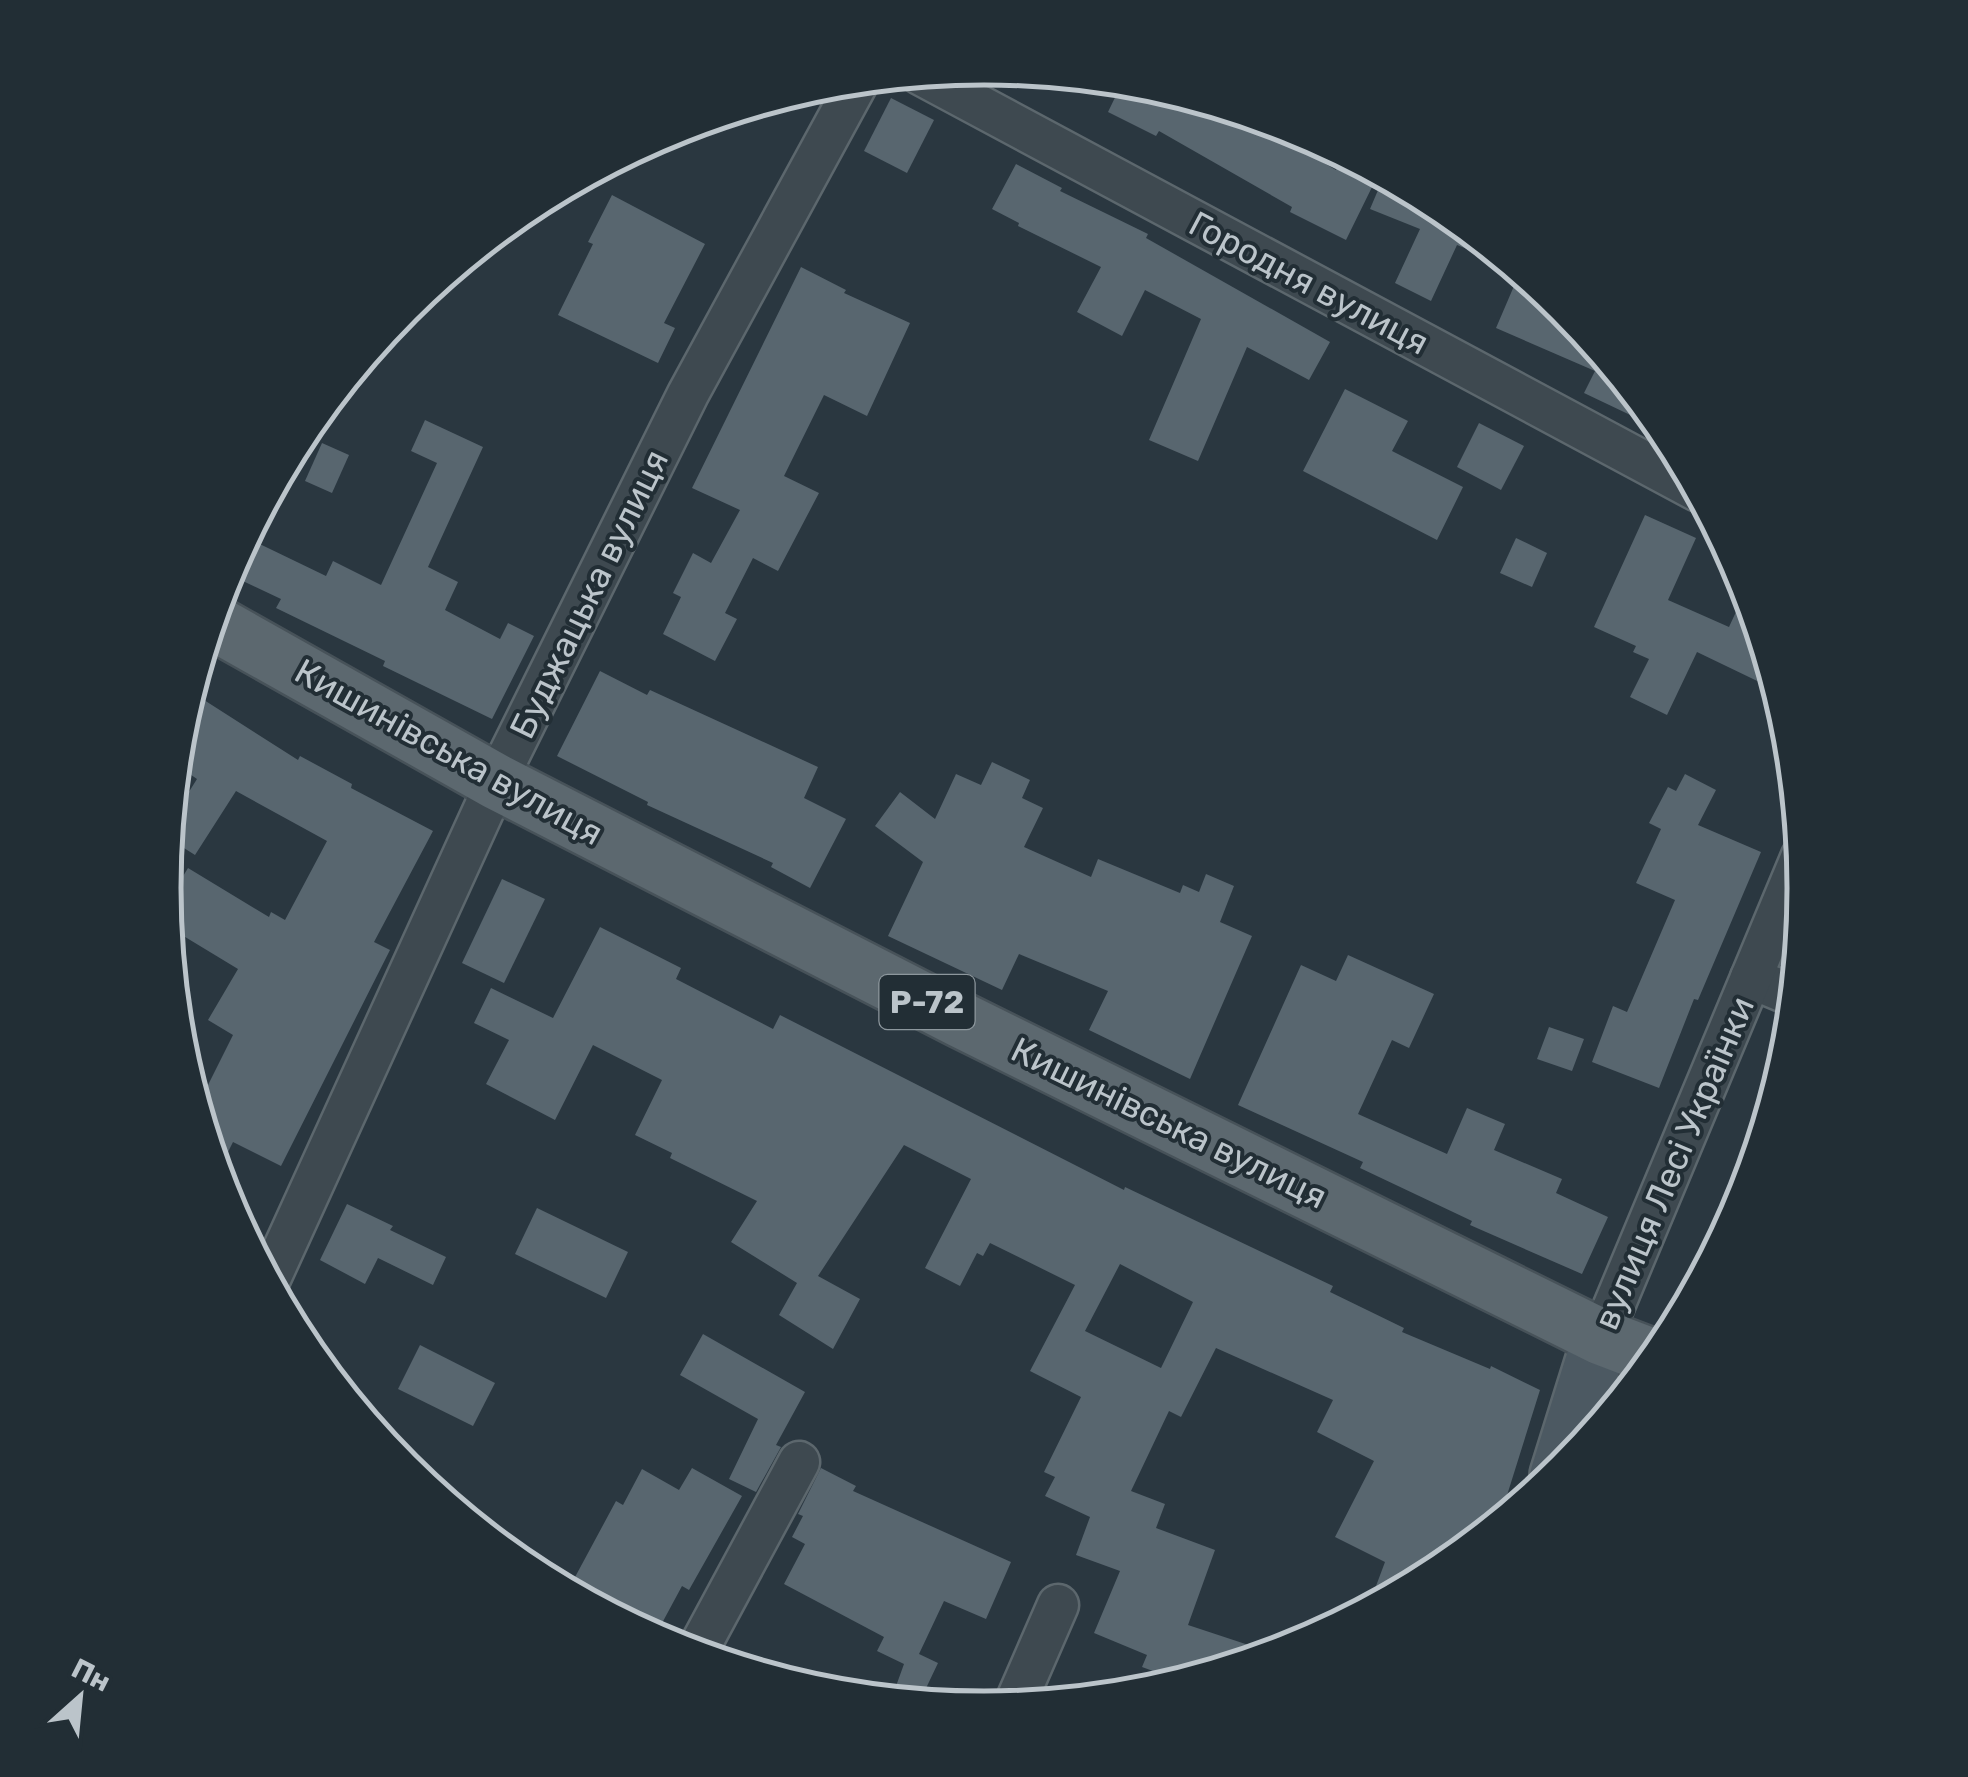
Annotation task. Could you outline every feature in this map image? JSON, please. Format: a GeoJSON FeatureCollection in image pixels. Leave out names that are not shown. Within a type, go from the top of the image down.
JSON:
{"type":"FeatureCollection","features":[{"type":"Feature","properties":{"kind":"main road","name":"Кишинівська вулиця"},"geometry":{"type":"LineString","coordinates":[[224,628],[496,782],[962,1020],[1600,1337],[1640,1352]]}},
{"type":"Feature","properties":{"kind":"street","name":"Городня вулиця"},"geometry":{"type":"LineString","coordinates":[[943,87],[1676,480]]}},
{"type":"Feature","properties":{"kind":"street","name":"Буджацька вулиця"},"geometry":{"type":"LineString","coordinates":[[275,1267],[496,782],[688,394],[849,97]]}},
{"type":"Feature","properties":{"kind":"street","name":"вулиця Лесі Українки"},"geometry":{"type":"LineString","coordinates":[[1569,1438],[1600,1337],[1788,890]]}},
{"type":"Feature","properties":{"kind":"street"},"geometry":{"type":"LineString","coordinates":[[1751,978],[1781,991]]}},
{"type":"Feature","properties":{"kind":"street"},"geometry":{"type":"LineString","coordinates":[[702,1640],[799,1462]]}},
{"type":"Feature","properties":{"kind":"street"},"geometry":{"type":"LineString","coordinates":[[1021,1691],[1058,1605]]}},
{"type":"Feature","properties":{"kind":"building"},"geometry":{"type":"Polygon","coordinates":[[[1116,96],[1192,112],[1291,146],[1373,186],[1346,240],[1290,212],[1292,207],[1159,131],[1156,136],[1108,112],[1116,96]]]}},
{"type":"Feature","properties":{"kind":"building"},"geometry":{"type":"Polygon","coordinates":[[[891,98],[934,120],[907,173],[864,151],[891,98]]]}},
{"type":"Feature","properties":{"kind":"building"},"geometry":{"type":"Polygon","coordinates":[[[1016,164],[1062,188],[1060,191],[1148,234],[1146,238],[1330,342],[1309,380],[1247,347],[1198,461],[1149,440],[1201,319],[1145,290],[1122,336],[1077,312],[1101,267],[992,209],[1016,164]]]}},
{"type":"Feature","properties":{"kind":"building"},"geometry":{"type":"Polygon","coordinates":[[[1378,189],[1474,252],[1457,245],[1431,301],[1395,283],[1420,229],[1370,209],[1378,189]]]}},
{"type":"Feature","properties":{"kind":"building"},"geometry":{"type":"Polygon","coordinates":[[[612,195],[705,244],[664,323],[675,328],[658,363],[558,315],[612,195]]]}},
{"type":"Feature","properties":{"kind":"building"},"geometry":{"type":"Polygon","coordinates":[[[801,267],[846,290],[844,293],[910,323],[867,416],[824,395],[784,476],[819,493],[778,571],[753,558],[725,613],[737,619],[715,661],[663,634],[681,597],[673,593],[693,553],[711,563],[740,510],[692,488],[801,267]]]}},
{"type":"Feature","properties":{"kind":"building"},"geometry":{"type":"Polygon","coordinates":[[[1515,285],[1588,359],[1634,417],[1584,393],[1595,371],[1496,328],[1515,285]]]}},
{"type":"Feature","properties":{"kind":"building"},"geometry":{"type":"Polygon","coordinates":[[[1345,389],[1408,421],[1392,451],[1463,487],[1437,540],[1303,471],[1345,389]]]}},
{"type":"Feature","properties":{"kind":"building"},"geometry":{"type":"Polygon","coordinates":[[[425,420],[483,447],[428,567],[458,582],[445,610],[500,639],[508,623],[534,636],[492,719],[276,608],[281,599],[242,581],[258,543],[326,576],[333,561],[381,585],[437,463],[411,451],[425,420]]]}},
{"type":"Feature","properties":{"kind":"building"},"geometry":{"type":"Polygon","coordinates":[[[1479,423],[1524,446],[1501,490],[1457,467],[1479,423]]]}},
{"type":"Feature","properties":{"kind":"building"},"geometry":{"type":"Polygon","coordinates":[[[322,443],[349,455],[332,493],[305,481],[322,443]]]}},
{"type":"Feature","properties":{"kind":"building"},"geometry":{"type":"Polygon","coordinates":[[[1645,515],[1696,538],[1668,600],[1729,627],[1737,610],[1760,683],[1697,652],[1667,715],[1630,697],[1649,659],[1633,652],[1636,646],[1594,627],[1645,515]]]}},
{"type":"Feature","properties":{"kind":"building"},"geometry":{"type":"Polygon","coordinates":[[[1516,538],[1547,553],[1532,587],[1500,573],[1516,538]]]}},
{"type":"Feature","properties":{"kind":"building"},"geometry":{"type":"Polygon","coordinates":[[[600,671],[647,695],[650,690],[818,767],[804,798],[846,819],[810,888],[771,867],[773,863],[647,805],[648,802],[557,756],[600,671]]]}},
{"type":"Feature","properties":{"kind":"building"},"geometry":{"type":"Polygon","coordinates":[[[204,700],[298,760],[300,756],[433,831],[374,942],[390,950],[281,1166],[233,1142],[226,1155],[223,1147],[206,1089],[233,1035],[208,1020],[238,969],[182,935],[181,879],[188,868],[269,917],[271,912],[285,920],[327,841],[236,791],[195,855],[182,847],[182,836],[186,797],[197,779],[189,773],[204,700]]]}},
{"type":"Feature","properties":{"kind":"building"},"geometry":{"type":"Polygon","coordinates":[[[992,762],[1030,780],[1022,798],[1043,808],[1024,847],[1091,877],[1098,859],[1180,893],[1183,885],[1199,892],[1206,874],[1234,886],[1220,922],[1252,936],[1190,1079],[1089,1030],[1108,991],[1019,954],[1002,990],[888,936],[923,862],[875,826],[900,792],[935,819],[956,774],[981,785],[992,762]]]}},
{"type":"Feature","properties":{"kind":"building"},"geometry":{"type":"Polygon","coordinates":[[[1685,774],[1716,790],[1698,825],[1761,852],[1698,1000],[1694,999],[1659,1088],[1592,1062],[1613,1006],[1627,1012],[1675,900],[1636,883],[1661,829],[1649,823],[1668,787],[1676,791],[1685,774]]]}},
{"type":"Feature","properties":{"kind":"building"},"geometry":{"type":"Polygon","coordinates":[[[502,879],[545,899],[504,983],[462,963],[502,879]]]}},
{"type":"Feature","properties":{"kind":"building"},"geometry":{"type":"Polygon","coordinates":[[[600,927],[681,968],[676,979],[773,1029],[780,1015],[1124,1190],[1125,1187],[1333,1286],[1330,1292],[1404,1328],[1402,1332],[1490,1369],[1491,1366],[1540,1390],[1506,1500],[1430,1557],[1374,1590],[1385,1562],[1335,1537],[1374,1461],[1317,1432],[1333,1400],[1216,1348],[1181,1417],[1169,1411],[1131,1491],[1165,1504],[1156,1528],[1215,1550],[1188,1625],[1251,1646],[1158,1673],[1142,1667],[1147,1655],[1094,1633],[1120,1571],[1076,1555],[1090,1517],[1045,1496],[1055,1477],[1044,1472],[1081,1397],[1030,1371],[1075,1285],[990,1243],[983,1256],[977,1253],[960,1286],[925,1268],[971,1179],[904,1145],[818,1276],[860,1299],[833,1349],[779,1315],[797,1283],[731,1242],[757,1201],[670,1158],[672,1153],[635,1135],[662,1080],[593,1045],[555,1120],[486,1084],[509,1040],[474,1023],[491,988],[553,1018],[600,927]],[[1120,1264],[1085,1331],[1161,1368],[1193,1302],[1120,1264]]]}},
{"type":"Feature","properties":{"kind":"building"},"geometry":{"type":"Polygon","coordinates":[[[1348,955],[1434,994],[1409,1048],[1392,1040],[1358,1114],[1447,1154],[1467,1108],[1505,1124],[1494,1150],[1562,1179],[1556,1193],[1608,1217],[1582,1274],[1470,1225],[1472,1221],[1360,1168],[1363,1162],[1238,1105],[1301,965],[1336,981],[1348,955]]]}},
{"type":"Feature","properties":{"kind":"building"},"geometry":{"type":"Polygon","coordinates":[[[1549,1027],[1584,1039],[1572,1071],[1537,1059],[1549,1027]]]}},
{"type":"Feature","properties":{"kind":"building"},"geometry":{"type":"Polygon","coordinates":[[[347,1204],[446,1257],[433,1285],[378,1258],[365,1284],[320,1260],[347,1204]]]}},
{"type":"Feature","properties":{"kind":"building"},"geometry":{"type":"Polygon","coordinates":[[[537,1208],[628,1252],[606,1298],[515,1254],[537,1208]]]}},
{"type":"Feature","properties":{"kind":"building"},"geometry":{"type":"Polygon","coordinates":[[[703,1334],[805,1392],[756,1492],[729,1479],[758,1419],[680,1375],[703,1334]]]}},
{"type":"Feature","properties":{"kind":"building"},"geometry":{"type":"Polygon","coordinates":[[[420,1345],[495,1383],[473,1426],[398,1389],[420,1345]]]}},
{"type":"Feature","properties":{"kind":"building"},"geometry":{"type":"Polygon","coordinates":[[[692,1468],[742,1496],[689,1590],[682,1586],[662,1624],[574,1579],[616,1501],[623,1505],[642,1469],[679,1490],[692,1468]]]}},
{"type":"Feature","properties":{"kind":"building"},"geometry":{"type":"Polygon","coordinates":[[[821,1468],[856,1486],[853,1491],[1011,1562],[986,1619],[944,1601],[919,1654],[938,1663],[925,1689],[896,1687],[904,1664],[877,1651],[884,1637],[784,1584],[805,1544],[792,1537],[803,1516],[798,1514],[821,1468]]]}}]}
